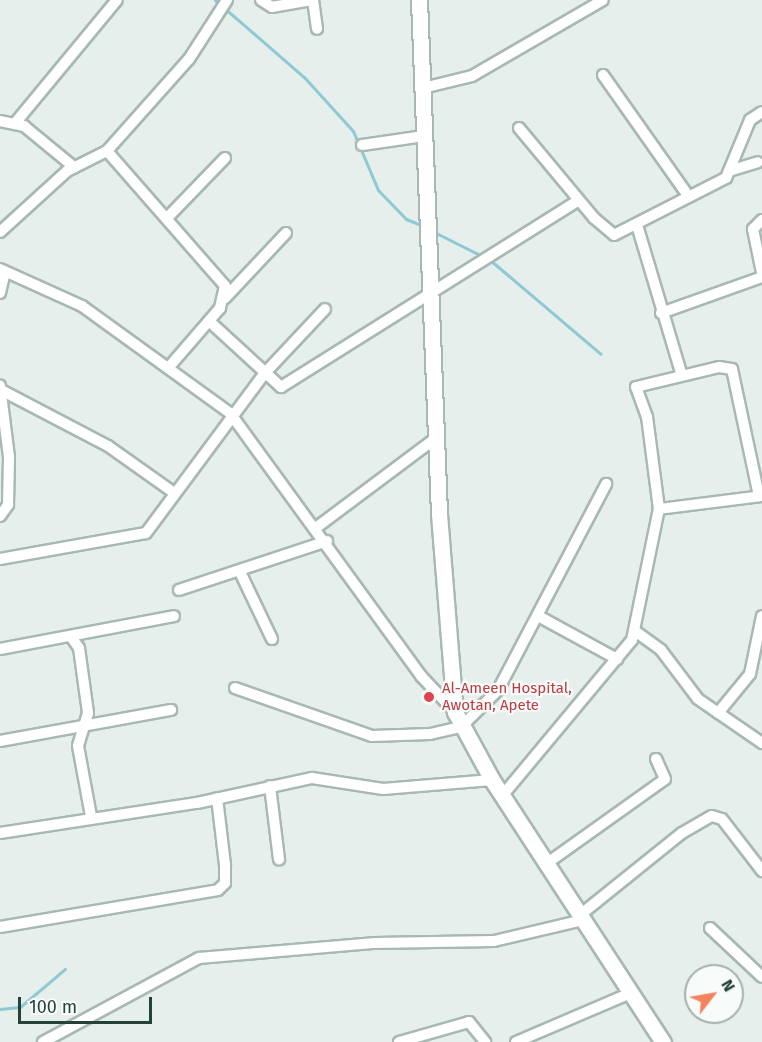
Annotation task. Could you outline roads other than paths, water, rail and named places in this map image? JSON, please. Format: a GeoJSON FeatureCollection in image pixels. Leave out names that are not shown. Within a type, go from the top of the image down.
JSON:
{"type":"FeatureCollection","features":[{"type":"Feature","properties":{"kind":"main road"},"geometry":{"type":"LineString","coordinates":[[419,0],[445,630],[455,712],[461,727],[502,796],[663,1042]]}},
{"type":"Feature","properties":{"kind":"street"},"geometry":{"type":"LineString","coordinates":[[16,122],[117,0]]}},
{"type":"Feature","properties":{"kind":"street"},"geometry":{"type":"LineString","coordinates":[[0,232],[74,166],[107,151],[189,59],[227,0]]}},
{"type":"Feature","properties":{"kind":"street"},"geometry":{"type":"LineString","coordinates":[[261,0],[272,7],[312,0],[317,29]]}},
{"type":"Feature","properties":{"kind":"street"},"geometry":{"type":"LineString","coordinates":[[423,88],[472,76],[603,0]]}},
{"type":"Feature","properties":{"kind":"street"},"geometry":{"type":"LineString","coordinates":[[603,75],[689,197]]}},
{"type":"Feature","properties":{"kind":"street"},"geometry":{"type":"LineString","coordinates":[[519,128],[579,201],[610,234],[637,225],[726,178],[744,143],[750,120],[762,112]]}},
{"type":"Feature","properties":{"kind":"street"},"geometry":{"type":"LineString","coordinates":[[0,121],[16,122],[74,166]]}},
{"type":"Feature","properties":{"kind":"street"},"geometry":{"type":"LineString","coordinates":[[362,146],[424,136]]}},
{"type":"Feature","properties":{"kind":"street"},"geometry":{"type":"LineString","coordinates":[[729,171],[760,165],[744,143]]}},
{"type":"Feature","properties":{"kind":"street"},"geometry":{"type":"LineString","coordinates":[[107,151],[219,276],[225,298]]}},
{"type":"Feature","properties":{"kind":"street"},"geometry":{"type":"LineString","coordinates":[[168,217],[225,158]]}},
{"type":"Feature","properties":{"kind":"street"},"geometry":{"type":"LineString","coordinates":[[209,321],[264,374],[284,386],[430,290],[460,280],[579,201]]}},
{"type":"Feature","properties":{"kind":"street"},"geometry":{"type":"LineString","coordinates":[[661,313],[762,275],[753,229],[762,220]]}},
{"type":"Feature","properties":{"kind":"street"},"geometry":{"type":"LineString","coordinates":[[637,225],[661,313],[681,373]]}},
{"type":"Feature","properties":{"kind":"street"},"geometry":{"type":"LineString","coordinates":[[169,367],[209,321],[225,298],[286,233]]}},
{"type":"Feature","properties":{"kind":"street"},"geometry":{"type":"LineString","coordinates":[[0,293],[3,271],[82,306],[169,367],[232,416],[317,527],[421,676],[455,712]]}},
{"type":"Feature","properties":{"kind":"street"},"geometry":{"type":"LineString","coordinates":[[0,559],[146,533],[172,492],[264,374],[325,309]]}},
{"type":"Feature","properties":{"kind":"street"},"geometry":{"type":"LineString","coordinates":[[502,796],[616,659],[635,631],[659,509],[647,417],[636,387],[681,373],[732,369],[761,496],[659,509]]}},
{"type":"Feature","properties":{"kind":"street"},"geometry":{"type":"LineString","coordinates":[[0,386],[9,457],[8,505],[0,516]]}},
{"type":"Feature","properties":{"kind":"street"},"geometry":{"type":"LineString","coordinates":[[1,390],[108,446],[172,492]]}},
{"type":"Feature","properties":{"kind":"street"},"geometry":{"type":"LineString","coordinates":[[317,527],[436,438]]}},
{"type":"Feature","properties":{"kind":"street"},"geometry":{"type":"LineString","coordinates":[[235,687],[372,736],[430,735],[461,727],[498,690],[540,617],[606,484]]}},
{"type":"Feature","properties":{"kind":"street"},"geometry":{"type":"LineString","coordinates":[[179,590],[241,574],[327,541]]}},
{"type":"Feature","properties":{"kind":"street"},"geometry":{"type":"LineString","coordinates":[[241,574],[272,639]]}},
{"type":"Feature","properties":{"kind":"street"},"geometry":{"type":"LineString","coordinates":[[0,649],[72,639],[174,616]]}},
{"type":"Feature","properties":{"kind":"street"},"geometry":{"type":"LineString","coordinates":[[540,617],[616,659]]}},
{"type":"Feature","properties":{"kind":"street"},"geometry":{"type":"LineString","coordinates":[[747,679],[761,619]]}},
{"type":"Feature","properties":{"kind":"street"},"geometry":{"type":"LineString","coordinates":[[635,631],[661,650],[688,689],[762,743]]}},
{"type":"Feature","properties":{"kind":"street"},"geometry":{"type":"LineString","coordinates":[[72,639],[79,648],[85,691],[83,727],[78,746],[92,816]]}},
{"type":"Feature","properties":{"kind":"street"},"geometry":{"type":"LineString","coordinates":[[718,713],[747,679],[762,670]]}},
{"type":"Feature","properties":{"kind":"street"},"geometry":{"type":"LineString","coordinates":[[0,741],[171,710]]}},
{"type":"Feature","properties":{"kind":"street"},"geometry":{"type":"LineString","coordinates":[[546,864],[665,779],[656,759]]}},
{"type":"Feature","properties":{"kind":"street"},"geometry":{"type":"LineString","coordinates":[[0,833],[92,816],[217,798],[324,777],[383,789],[492,780]]}},
{"type":"Feature","properties":{"kind":"street"},"geometry":{"type":"LineString","coordinates":[[270,786],[279,859]]}},
{"type":"Feature","properties":{"kind":"street"},"geometry":{"type":"LineString","coordinates":[[0,927],[218,890],[225,883],[225,865],[217,798]]}},
{"type":"Feature","properties":{"kind":"street"},"geometry":{"type":"LineString","coordinates":[[43,1042],[199,958],[375,943],[494,941],[582,917],[682,833],[712,816],[722,819],[762,871]]}},
{"type":"Feature","properties":{"kind":"street"},"geometry":{"type":"LineString","coordinates":[[710,928],[762,977]]}},
{"type":"Feature","properties":{"kind":"street"},"geometry":{"type":"LineString","coordinates":[[516,1042],[631,993]]}},
{"type":"Feature","properties":{"kind":"street"},"geometry":{"type":"LineString","coordinates":[[399,1042],[469,1022],[485,1042]]}},
{"type":"Feature","properties":{"kind":"waterway"},"geometry":{"type":"LineString","coordinates":[[215,0],[304,77],[353,131],[378,190],[406,219],[423,226]]}},
{"type":"Feature","properties":{"kind":"waterway"},"geometry":{"type":"LineString","coordinates":[[434,232],[484,257]]}},
{"type":"Feature","properties":{"kind":"waterway"},"geometry":{"type":"LineString","coordinates":[[490,260],[601,354]]}},
{"type":"Feature","properties":{"kind":"waterway"},"geometry":{"type":"LineString","coordinates":[[0,1009],[20,1007],[65,969]]}},
{"type":"Feature","properties":{"kind":"place","name":"Al-Ameen Hospital, Awotan, Apete"},"geometry":{"type":"Point","coordinates":[429,697]}}]}
